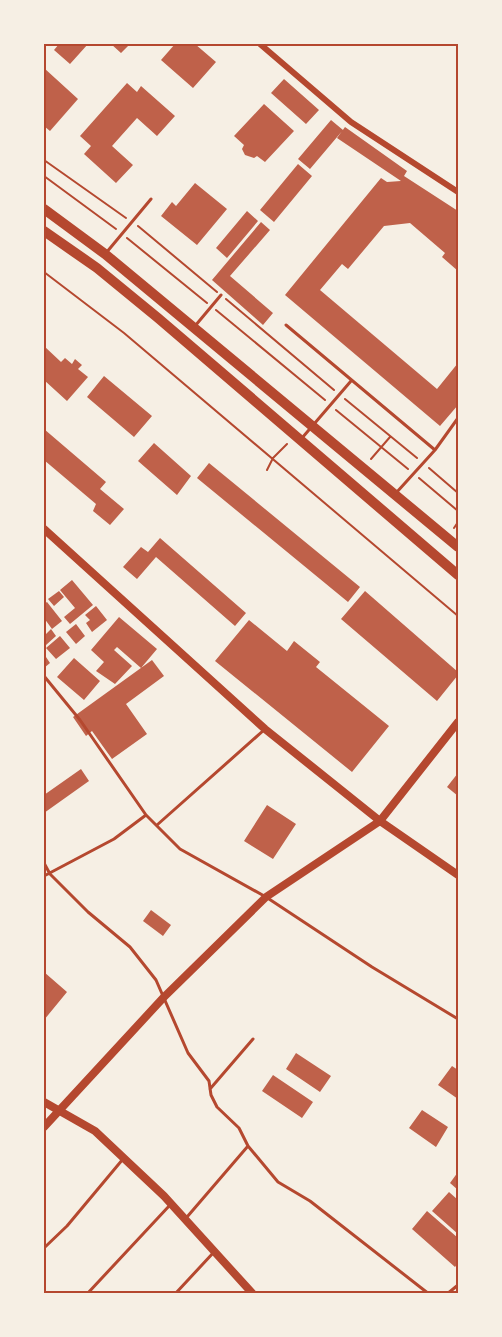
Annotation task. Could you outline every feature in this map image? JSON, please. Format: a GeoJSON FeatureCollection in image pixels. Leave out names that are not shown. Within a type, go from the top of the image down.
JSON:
{"type":"FeatureCollection","features":[{"type":"Feature","properties":{"kind":"main road"},"geometry":{"type":"LineString","coordinates":[[44,209],[105,254],[459,547]]}},
{"type":"Feature","properties":{"kind":"main road"},"geometry":{"type":"LineString","coordinates":[[44,231],[97,268],[459,575]]}},
{"type":"Feature","properties":{"kind":"street"},"geometry":{"type":"LineString","coordinates":[[260,44],[351,122],[459,192]]}},
{"type":"Feature","properties":{"kind":"street"},"geometry":{"type":"LineString","coordinates":[[44,529],[265,729],[380,820],[459,875]]}},
{"type":"Feature","properties":{"kind":"street"},"geometry":{"type":"LineString","coordinates":[[44,1127],[57,1110],[164,997],[266,897],[380,820],[459,722]]}},
{"type":"Feature","properties":{"kind":"street"},"geometry":{"type":"LineString","coordinates":[[44,1102],[95,1131],[171,1204],[253,1293]]}},
{"type":"Feature","properties":{"kind":"lane"},"geometry":{"type":"LineString","coordinates":[[105,254],[151,199]]}},
{"type":"Feature","properties":{"kind":"lane"},"geometry":{"type":"LineString","coordinates":[[194,327],[221,295]]}},
{"type":"Feature","properties":{"kind":"lane"},"geometry":{"type":"LineString","coordinates":[[286,325],[435,450]]}},
{"type":"Feature","properties":{"kind":"lane"},"geometry":{"type":"LineString","coordinates":[[301,440],[351,381]]}},
{"type":"Feature","properties":{"kind":"lane"},"geometry":{"type":"LineString","coordinates":[[396,494],[435,450],[459,418]]}},
{"type":"Feature","properties":{"kind":"lane"},"geometry":{"type":"LineString","coordinates":[[44,676],[80,720],[146,815],[180,849],[266,897],[372,967],[459,1018]]}},
{"type":"Feature","properties":{"kind":"lane"},"geometry":{"type":"LineString","coordinates":[[157,825],[265,729]]}},
{"type":"Feature","properties":{"kind":"lane"},"geometry":{"type":"LineString","coordinates":[[44,876],[114,838],[146,815]]}},
{"type":"Feature","properties":{"kind":"lane"},"geometry":{"type":"LineString","coordinates":[[44,863],[50,874],[88,912],[130,946],[156,980],[188,1053],[209,1081],[217,1107],[239,1128],[248,1146],[278,1182],[310,1201],[429,1293]]}},
{"type":"Feature","properties":{"kind":"lane"},"geometry":{"type":"LineString","coordinates":[[210,1089],[253,1039]]}},
{"type":"Feature","properties":{"kind":"lane"},"geometry":{"type":"LineString","coordinates":[[185,1219],[248,1146]]}},
{"type":"Feature","properties":{"kind":"lane"},"geometry":{"type":"LineString","coordinates":[[44,1248],[66,1226],[124,1158]]}},
{"type":"Feature","properties":{"kind":"lane"},"geometry":{"type":"LineString","coordinates":[[87,1293],[171,1204]]}},
{"type":"Feature","properties":{"kind":"lane"},"geometry":{"type":"LineString","coordinates":[[175,1293],[216,1251]]}},
{"type":"Feature","properties":{"kind":"lane"},"geometry":{"type":"LineString","coordinates":[[447,1293],[459,1285]]}},
{"type":"Feature","properties":{"kind":"path"},"geometry":{"type":"LineString","coordinates":[[44,160],[132,222],[459,493]]}},
{"type":"Feature","properties":{"kind":"path"},"geometry":{"type":"LineString","coordinates":[[44,176],[122,234],[459,511]]}},
{"type":"Feature","properties":{"kind":"path"},"geometry":{"type":"LineString","coordinates":[[44,272],[124,333],[459,616]]}},
{"type":"Feature","properties":{"kind":"path"},"geometry":{"type":"LineString","coordinates":[[370,460],[390,436]]}},
{"type":"Feature","properties":{"kind":"path"},"geometry":{"type":"LineString","coordinates":[[452,530],[459,522]]}},
{"type":"Feature","properties":{"kind":"building"},"geometry":{"type":"Polygon","coordinates":[[[59,44],[88,44],[70,64],[54,50],[59,44]]]}},
{"type":"Feature","properties":{"kind":"building"},"geometry":{"type":"Polygon","coordinates":[[[111,44],[130,44],[121,53],[111,44]]]}},
{"type":"Feature","properties":{"kind":"building"},"geometry":{"type":"Polygon","coordinates":[[[175,44],[195,44],[216,62],[193,88],[161,60],[175,44]]]}},
{"type":"Feature","properties":{"kind":"building"},"geometry":{"type":"Polygon","coordinates":[[[44,68],[78,99],[50,131],[44,126],[44,68]]]}},
{"type":"Feature","properties":{"kind":"building"},"geometry":{"type":"Polygon","coordinates":[[[284,79],[319,110],[306,124],[271,93],[284,79]]]}},
{"type":"Feature","properties":{"kind":"building"},"geometry":{"type":"Polygon","coordinates":[[[127,83],[137,92],[141,86],[175,116],[157,136],[137,118],[112,146],[133,165],[116,183],[84,154],[91,146],[80,136],[127,83]]]}},
{"type":"Feature","properties":{"kind":"building"},"geometry":{"type":"Polygon","coordinates":[[[264,104],[294,131],[265,162],[257,156],[254,158],[245,155],[242,149],[244,145],[234,136],[264,104]]]}},
{"type":"Feature","properties":{"kind":"building"},"geometry":{"type":"Polygon","coordinates":[[[331,120],[343,130],[310,169],[298,159],[331,120]]]}},
{"type":"Feature","properties":{"kind":"building"},"geometry":{"type":"Polygon","coordinates":[[[345,127],[407,171],[404,176],[458,211],[458,271],[442,257],[445,253],[410,223],[384,226],[348,269],[342,264],[320,290],[437,389],[458,363],[458,405],[440,426],[285,295],[381,178],[387,182],[401,181],[337,138],[345,127]]]}},
{"type":"Feature","properties":{"kind":"building"},"geometry":{"type":"Polygon","coordinates":[[[298,164],[312,176],[274,222],[260,210],[298,164]]]}},
{"type":"Feature","properties":{"kind":"building"},"geometry":{"type":"Polygon","coordinates":[[[195,183],[227,209],[197,245],[161,216],[172,202],[176,206],[195,183]]]}},
{"type":"Feature","properties":{"kind":"building"},"geometry":{"type":"Polygon","coordinates":[[[247,211],[258,221],[227,258],[216,248],[247,211]]]}},
{"type":"Feature","properties":{"kind":"building"},"geometry":{"type":"Polygon","coordinates":[[[261,222],[270,230],[230,276],[273,313],[263,325],[212,280],[261,222]]]}},
{"type":"Feature","properties":{"kind":"building"},"geometry":{"type":"Polygon","coordinates":[[[44,346],[61,362],[65,358],[72,364],[75,359],[82,365],[78,369],[88,377],[67,401],[44,380],[44,346]]]}},
{"type":"Feature","properties":{"kind":"building"},"geometry":{"type":"Polygon","coordinates":[[[104,376],[152,416],[134,437],[87,397],[104,376]]]}},
{"type":"Feature","properties":{"kind":"building"},"geometry":{"type":"Polygon","coordinates":[[[44,429],[106,482],[100,489],[124,509],[110,525],[93,511],[96,504],[44,460],[44,429]]]}},
{"type":"Feature","properties":{"kind":"building"},"geometry":{"type":"Polygon","coordinates":[[[154,443],[191,476],[177,495],[138,461],[154,443]]]}},
{"type":"Feature","properties":{"kind":"building"},"geometry":{"type":"Polygon","coordinates":[[[209,463],[360,587],[348,602],[197,478],[209,463]]]}},
{"type":"Feature","properties":{"kind":"building"},"geometry":{"type":"Polygon","coordinates":[[[160,538],[246,613],[235,626],[156,557],[137,579],[123,567],[141,547],[148,552],[160,538]]]}},
{"type":"Feature","properties":{"kind":"building"},"geometry":{"type":"Polygon","coordinates":[[[72,580],[93,605],[70,624],[64,617],[75,608],[60,590],[72,580]]]}},
{"type":"Feature","properties":{"kind":"building"},"geometry":{"type":"Polygon","coordinates":[[[59,591],[64,597],[54,606],[48,599],[59,591]]]}},
{"type":"Feature","properties":{"kind":"building"},"geometry":{"type":"Polygon","coordinates":[[[365,591],[458,672],[437,701],[341,619],[365,591]]]}},
{"type":"Feature","properties":{"kind":"building"},"geometry":{"type":"Polygon","coordinates":[[[47,602],[62,621],[52,629],[44,618],[44,604],[47,602]]]}},
{"type":"Feature","properties":{"kind":"building"},"geometry":{"type":"Polygon","coordinates":[[[96,606],[107,620],[92,632],[86,623],[90,620],[85,615],[96,606]]]}},
{"type":"Feature","properties":{"kind":"building"},"geometry":{"type":"Polygon","coordinates":[[[119,617],[157,649],[141,668],[117,647],[114,650],[132,666],[115,684],[96,671],[104,662],[91,650],[119,617]]]}},
{"type":"Feature","properties":{"kind":"building"},"geometry":{"type":"Polygon","coordinates":[[[249,620],[287,651],[294,641],[320,662],[316,667],[389,726],[352,772],[215,661],[249,620]]]}},
{"type":"Feature","properties":{"kind":"building"},"geometry":{"type":"Polygon","coordinates":[[[76,624],[85,636],[76,644],[66,632],[76,624]]]}},
{"type":"Feature","properties":{"kind":"building"},"geometry":{"type":"Polygon","coordinates":[[[51,629],[56,636],[46,645],[44,636],[51,629]]]}},
{"type":"Feature","properties":{"kind":"building"},"geometry":{"type":"Polygon","coordinates":[[[60,636],[70,648],[56,659],[46,648],[60,636]]]}},
{"type":"Feature","properties":{"kind":"building"},"geometry":{"type":"Polygon","coordinates":[[[44,654],[50,663],[44,668],[44,654]]]}},
{"type":"Feature","properties":{"kind":"building"},"geometry":{"type":"Polygon","coordinates":[[[74,658],[100,681],[84,700],[57,677],[74,658]]]}},
{"type":"Feature","properties":{"kind":"building"},"geometry":{"type":"Polygon","coordinates":[[[152,660],[164,676],[126,704],[147,734],[112,759],[92,731],[86,736],[73,717],[152,660]]]}},
{"type":"Feature","properties":{"kind":"building"},"geometry":{"type":"Polygon","coordinates":[[[81,769],[89,781],[44,813],[44,795],[81,769]]]}},
{"type":"Feature","properties":{"kind":"building"},"geometry":{"type":"Polygon","coordinates":[[[458,773],[458,796],[447,787],[458,773]]]}},
{"type":"Feature","properties":{"kind":"building"},"geometry":{"type":"Polygon","coordinates":[[[267,805],[296,824],[273,859],[244,841],[267,805]]]}},
{"type":"Feature","properties":{"kind":"building"},"geometry":{"type":"Polygon","coordinates":[[[151,910],[171,925],[163,936],[143,921],[151,910]]]}},
{"type":"Feature","properties":{"kind":"building"},"geometry":{"type":"Polygon","coordinates":[[[44,972],[67,992],[44,1020],[44,972]]]}},
{"type":"Feature","properties":{"kind":"building"},"geometry":{"type":"Polygon","coordinates":[[[296,1053],[331,1076],[320,1092],[286,1069],[296,1053]]]}},
{"type":"Feature","properties":{"kind":"building"},"geometry":{"type":"Polygon","coordinates":[[[452,1066],[458,1070],[458,1099],[438,1085],[452,1066]]]}},
{"type":"Feature","properties":{"kind":"building"},"geometry":{"type":"Polygon","coordinates":[[[273,1075],[313,1102],[302,1118],[262,1091],[273,1075]]]}},
{"type":"Feature","properties":{"kind":"building"},"geometry":{"type":"Polygon","coordinates":[[[422,1110],[448,1127],[436,1147],[409,1128],[422,1110]]]}},
{"type":"Feature","properties":{"kind":"building"},"geometry":{"type":"Polygon","coordinates":[[[458,1172],[458,1190],[450,1183],[458,1172]]]}},
{"type":"Feature","properties":{"kind":"building"},"geometry":{"type":"Polygon","coordinates":[[[449,1192],[458,1200],[458,1234],[432,1211],[449,1192]]]}},
{"type":"Feature","properties":{"kind":"building"},"geometry":{"type":"Polygon","coordinates":[[[427,1211],[458,1238],[458,1263],[455,1267],[412,1229],[427,1211]]]}}]}
